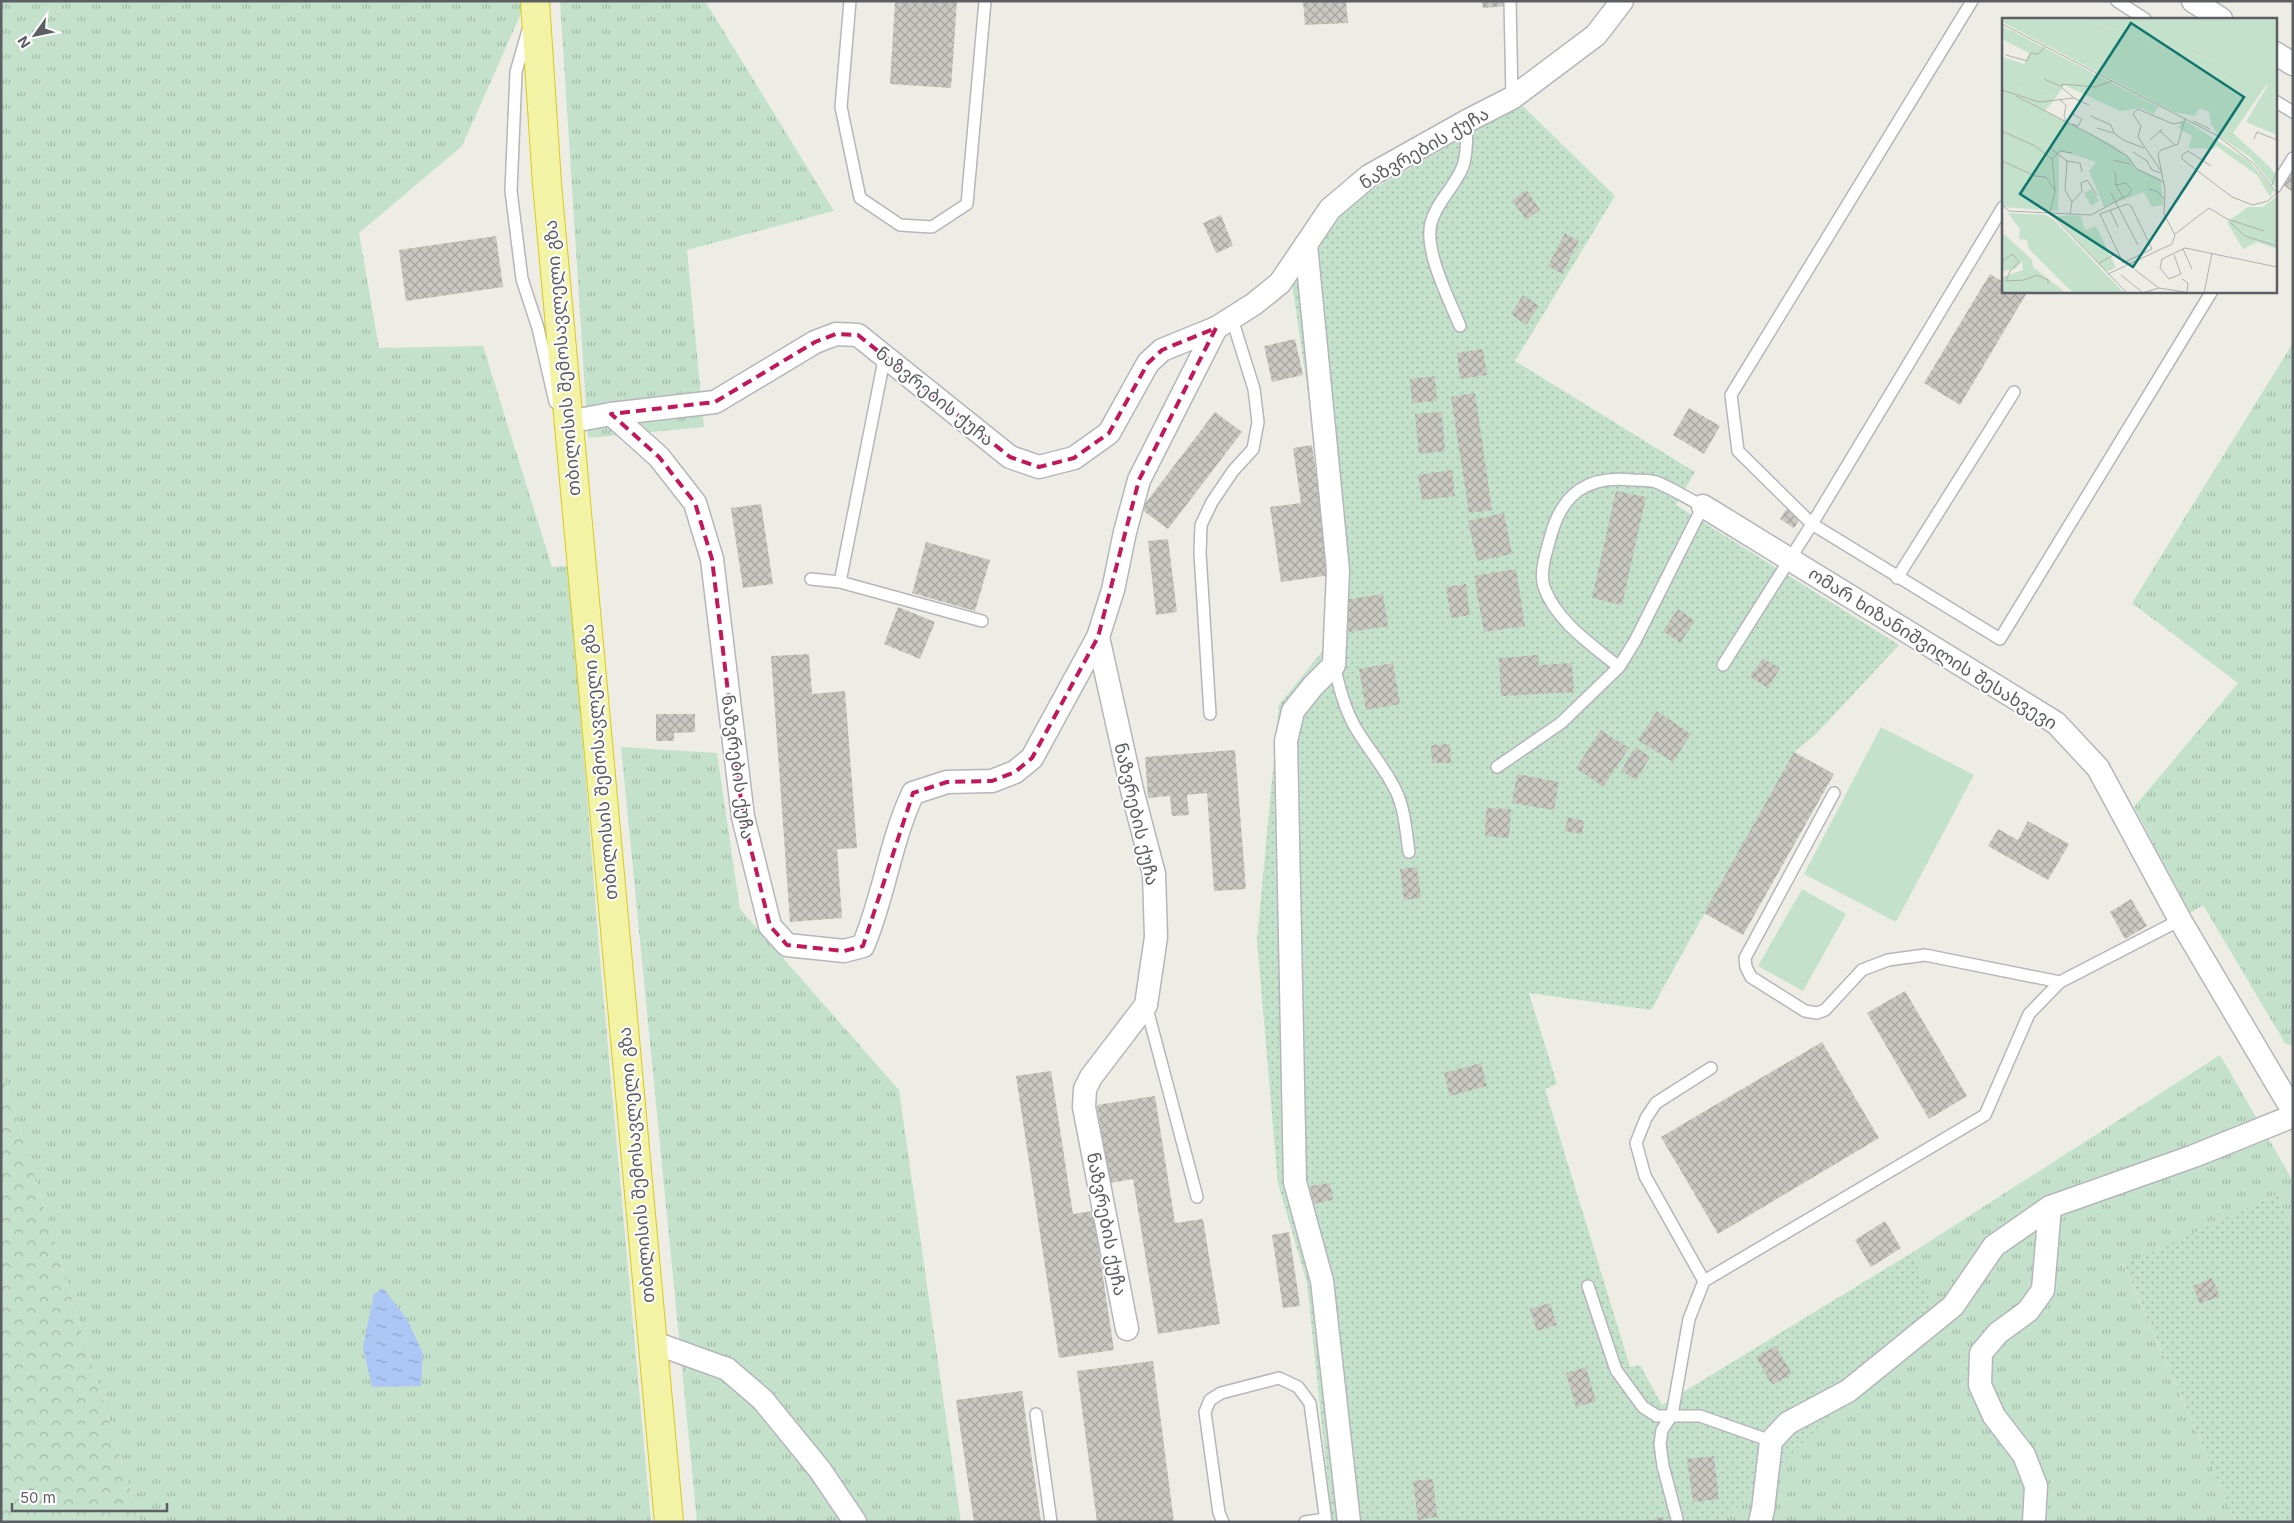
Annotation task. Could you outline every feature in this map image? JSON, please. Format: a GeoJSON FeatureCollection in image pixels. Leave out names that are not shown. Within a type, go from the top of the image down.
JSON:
{"type":"FeatureCollection","features":[{"type":"Feature","properties":{"kind":"highway","name":"თბილისის შემოსავლელი გზა"},"geometry":{"type":"LineString","coordinates":[[535,4],[547,184],[568,422],[669,1522]]}},
{"type":"Feature","properties":{"kind":"street","name":"ნაზვრების ქუჩა"},"geometry":{"type":"LineString","coordinates":[[568,422],[611,414],[715,402],[815,342],[836,334],[858,335],[1010,457],[1039,468],[1074,458],[1110,433],[1148,363],[1162,350],[1224,324],[1280,282],[1330,209],[1369,176],[1467,120],[1512,98],[1596,35],[1622,1]]}},
{"type":"Feature","properties":{"kind":"street"},"geometry":{"type":"LineString","coordinates":[[2193,1],[2219,18]]}},
{"type":"Feature","properties":{"kind":"street"},"geometry":{"type":"LineString","coordinates":[[2276,54],[2293,64]]}},
{"type":"Feature","properties":{"kind":"street"},"geometry":{"type":"LineString","coordinates":[[1306,245],[1338,570],[1334,665],[1313,686],[1293,711],[1286,741],[1295,1182],[1322,1281],[1349,1522]]}},
{"type":"Feature","properties":{"kind":"street","name":"ნაზვრების ქუჩა"},"geometry":{"type":"LineString","coordinates":[[611,414],[659,457],[696,503],[712,559],[743,817],[770,926],[787,944],[844,951],[863,946],[871,926],[903,815],[913,793],[947,782],[992,781],[1015,772],[1032,758],[1098,637],[1113,590],[1125,532],[1139,480],[1224,324]]}},
{"type":"Feature","properties":{"kind":"street","name":"ომარ ხიზანიშვილის შესახვევი"},"geometry":{"type":"LineString","coordinates":[[1703,506],[2056,723],[2098,768],[2180,920],[2293,1111]]}},
{"type":"Feature","properties":{"kind":"street","name":"ნაზვრების ქუჩა"},"geometry":{"type":"LineString","coordinates":[[1098,637],[1132,790],[1154,874],[1156,937],[1146,1005],[1091,1077],[1085,1089],[1084,1108],[1127,1329]]}},
{"type":"Feature","properties":{"kind":"street"},"geometry":{"type":"LineString","coordinates":[[1760,1522],[1763,1510],[1770,1440],[1788,1423],[1848,1391],[1953,1306],[1994,1246],[2050,1207],[2194,1156],[2293,1116]]}},
{"type":"Feature","properties":{"kind":"street"},"geometry":{"type":"LineString","coordinates":[[2034,1522],[2036,1486],[2024,1456],[1994,1416],[1980,1385],[1981,1353],[1998,1333],[2028,1311],[2043,1290],[2050,1207]]}},
{"type":"Feature","properties":{"kind":"street"},"geometry":{"type":"LineString","coordinates":[[652,1342],[728,1369],[756,1394],[820,1470],[855,1522]]}},
{"type":"Feature","properties":{"kind":"lane"},"geometry":{"type":"LineString","coordinates":[[850,1],[841,107],[860,198],[900,225],[932,227],[967,204],[985,1]]}},
{"type":"Feature","properties":{"kind":"lane"},"geometry":{"type":"LineString","coordinates":[[1510,1],[1512,98]]}},
{"type":"Feature","properties":{"kind":"lane"},"geometry":{"type":"LineString","coordinates":[[1972,1],[1731,395],[1738,451],[1812,524],[2000,639],[2211,292]]}},
{"type":"Feature","properties":{"kind":"lane"},"geometry":{"type":"LineString","coordinates":[[2117,1],[2143,18]]}},
{"type":"Feature","properties":{"kind":"lane"},"geometry":{"type":"LineString","coordinates":[[535,4],[516,72],[511,191],[522,279],[538,328],[573,477]]}},
{"type":"Feature","properties":{"kind":"lane"},"geometry":{"type":"LineString","coordinates":[[2276,102],[2293,112]]}},
{"type":"Feature","properties":{"kind":"lane"},"geometry":{"type":"LineString","coordinates":[[1460,326],[1445,292],[1431,247],[1431,224],[1440,202],[1463,165],[1467,120]]}},
{"type":"Feature","properties":{"kind":"lane"},"geometry":{"type":"LineString","coordinates":[[2276,185],[2293,158]]}},
{"type":"Feature","properties":{"kind":"lane"},"geometry":{"type":"LineString","coordinates":[[1723,665],[1812,524],[2002,209]]}},
{"type":"Feature","properties":{"kind":"lane"},"geometry":{"type":"LineString","coordinates":[[1210,714],[1200,553],[1201,525],[1212,502],[1233,471],[1253,449],[1258,422],[1254,389],[1224,324]]}},
{"type":"Feature","properties":{"kind":"lane"},"geometry":{"type":"LineString","coordinates":[[840,582],[885,355]]}},
{"type":"Feature","properties":{"kind":"lane"},"geometry":{"type":"LineString","coordinates":[[1898,578],[2014,392]]}},
{"type":"Feature","properties":{"kind":"lane"},"geometry":{"type":"LineString","coordinates":[[1496,767],[1561,722],[1618,667],[1635,641],[1703,506],[1654,482],[1621,478],[1587,484],[1567,500],[1554,524],[1545,555],[1544,586],[1553,606],[1570,625],[1618,667]]}},
{"type":"Feature","properties":{"kind":"lane"},"geometry":{"type":"LineString","coordinates":[[811,579],[840,582],[982,621]]}},
{"type":"Feature","properties":{"kind":"lane"},"geometry":{"type":"LineString","coordinates":[[1334,665],[1342,698],[1355,727],[1381,764],[1397,793],[1403,812],[1410,852]]}},
{"type":"Feature","properties":{"kind":"lane"},"geometry":{"type":"LineString","coordinates":[[1834,794],[1745,958],[1746,968],[1752,977],[1805,1011],[1817,1013],[1824,1010],[1862,970],[1888,960],[1925,955],[2060,982]]}},
{"type":"Feature","properties":{"kind":"lane"},"geometry":{"type":"LineString","coordinates":[[1677,1519],[1660,1444],[1662,1430],[1672,1415],[1689,1319],[1704,1281],[1985,1115],[2029,1014],[2060,982],[2180,920]]}},
{"type":"Feature","properties":{"kind":"lane"},"geometry":{"type":"LineString","coordinates":[[1146,1005],[1197,1197]]}},
{"type":"Feature","properties":{"kind":"lane"},"geometry":{"type":"LineString","coordinates":[[1704,1281],[1645,1176],[1636,1143],[1646,1118],[1656,1103],[1711,1068]]}},
{"type":"Feature","properties":{"kind":"lane"},"geometry":{"type":"LineString","coordinates":[[1588,1286],[1616,1370],[1643,1407],[1657,1416],[1700,1416],[1770,1440]]}},
{"type":"Feature","properties":{"kind":"lane"},"geometry":{"type":"LineString","coordinates":[[1222,1522],[1205,1412],[1210,1400],[1221,1393],[1279,1378],[1298,1387],[1310,1403],[1326,1520],[1305,1522]]}},
{"type":"Feature","properties":{"kind":"lane"},"geometry":{"type":"LineString","coordinates":[[1036,1414],[1051,1522]]}},
{"type":"Feature","properties":{"kind":"highlighted area"},"geometry":{"type":"Polygon","coordinates":[[[1216,328],[1139,480],[1098,637],[1032,758],[1015,772],[992,781],[947,782],[913,793],[863,946],[844,951],[787,945],[770,926],[743,817],[712,559],[695,503],[659,457],[611,414],[715,402],[815,342],[836,334],[858,335],[1010,457],[1039,467],[1074,458],[1109,433],[1148,363],[1162,350],[1216,328]]]}},
{"type":"Feature","properties":{"kind":"green space"},"geometry":{"type":"Polygon","coordinates":[[[1,1],[524,1],[524,7],[462,146],[359,233],[379,348],[483,346],[552,567],[569,566],[599,948],[651,1522],[140,1522],[1,1066],[1,1]]]}},
{"type":"Feature","properties":{"kind":"green space"},"geometry":{"type":"Polygon","coordinates":[[[560,1],[705,1],[834,211],[687,250],[704,427],[588,438],[560,1]]]}},
{"type":"Feature","properties":{"kind":"green space"},"geometry":{"type":"Polygon","coordinates":[[[1521,104],[1615,196],[1515,361],[1695,472],[1676,505],[1899,645],[1816,734],[1794,752],[1651,1010],[1529,993],[1557,1084],[1545,1089],[1630,1367],[1640,1365],[1662,1405],[1913,1252],[1934,1313],[1723,1522],[1332,1522],[1307,1283],[1278,1184],[1257,940],[1279,705],[1329,643],[1335,581],[1291,276],[1339,209],[1521,104]]]}},
{"type":"Feature","properties":{"kind":"green space"},"geometry":{"type":"Polygon","coordinates":[[[2293,343],[2293,1046],[2285,1043],[2203,905],[2190,913],[2134,807],[2238,683],[2132,603],[2293,343]]]}},
{"type":"Feature","properties":{"kind":"green space"},"geometry":{"type":"Polygon","coordinates":[[[1881,727],[1974,775],[1896,922],[1804,874],[1881,727]]]}},
{"type":"Feature","properties":{"kind":"green space"},"geometry":{"type":"Polygon","coordinates":[[[621,747],[717,753],[740,909],[899,1090],[961,1522],[697,1522],[621,747]]]}},
{"type":"Feature","properties":{"kind":"green space"},"geometry":{"type":"Polygon","coordinates":[[[1802,889],[1846,914],[1803,991],[1758,966],[1802,889]]]}},
{"type":"Feature","properties":{"kind":"green space"},"geometry":{"type":"Polygon","coordinates":[[[2220,1055],[2293,1181],[2293,1231],[2277,1194],[2124,1266],[2236,1522],[1723,1522],[1933,1313],[1913,1252],[2220,1055]]]}},
{"type":"Feature","properties":{"kind":"green space"},"geometry":{"type":"Polygon","coordinates":[[[1,1066],[140,1522],[1,1522],[1,1066]]]}},
{"type":"Feature","properties":{"kind":"green space"},"geometry":{"type":"Polygon","coordinates":[[[2277,1194],[2293,1231],[2293,1522],[2236,1522],[2124,1265],[2277,1194]]]}},
{"type":"Feature","properties":{"kind":"water"},"geometry":{"type":"Polygon","coordinates":[[[383,1288],[407,1319],[423,1354],[421,1386],[372,1387],[363,1347],[374,1294],[383,1288]]]}},
{"type":"Feature","properties":{"kind":"building"},"geometry":{"type":"Polygon","coordinates":[[[895,1],[957,1],[951,88],[890,84],[895,1]]]}},
{"type":"Feature","properties":{"kind":"building"},"geometry":{"type":"Polygon","coordinates":[[[1303,1],[1346,1],[1348,23],[1305,25],[1303,1]]]}},
{"type":"Feature","properties":{"kind":"building"},"geometry":{"type":"Polygon","coordinates":[[[1482,1],[1506,1],[1507,6],[1483,8],[1482,1]]]}},
{"type":"Feature","properties":{"kind":"building"},"geometry":{"type":"Polygon","coordinates":[[[2293,169],[2293,192],[2283,185],[2293,169]]]}},
{"type":"Feature","properties":{"kind":"building"},"geometry":{"type":"Polygon","coordinates":[[[1527,190],[1540,210],[1526,220],[1512,200],[1527,190]]]}},
{"type":"Feature","properties":{"kind":"building"},"geometry":{"type":"Polygon","coordinates":[[[1221,215],[1233,246],[1216,253],[1203,223],[1221,215]]]}},
{"type":"Feature","properties":{"kind":"building"},"geometry":{"type":"Polygon","coordinates":[[[1565,233],[1579,241],[1562,274],[1548,266],[1565,233]]]}},
{"type":"Feature","properties":{"kind":"building"},"geometry":{"type":"Polygon","coordinates":[[[496,236],[503,287],[406,301],[399,250],[496,236]]]}},
{"type":"Feature","properties":{"kind":"building"},"geometry":{"type":"Polygon","coordinates":[[[1990,274],[2002,281],[2002,292],[2027,292],[1960,405],[1924,383],[1990,274]]]}},
{"type":"Feature","properties":{"kind":"building"},"geometry":{"type":"Polygon","coordinates":[[[1523,295],[1539,306],[1526,325],[1511,314],[1523,295]]]}},
{"type":"Feature","properties":{"kind":"building"},"geometry":{"type":"Polygon","coordinates":[[[1295,339],[1303,375],[1272,382],[1264,346],[1295,339]]]}},
{"type":"Feature","properties":{"kind":"building"},"geometry":{"type":"Polygon","coordinates":[[[1483,349],[1487,375],[1460,379],[1457,353],[1483,349]]]}},
{"type":"Feature","properties":{"kind":"building"},"geometry":{"type":"Polygon","coordinates":[[[1435,376],[1437,401],[1412,403],[1410,379],[1435,376]]]}},
{"type":"Feature","properties":{"kind":"building"},"geometry":{"type":"Polygon","coordinates":[[[1475,393],[1492,510],[1469,513],[1451,397],[1475,393]]]}},
{"type":"Feature","properties":{"kind":"building"},"geometry":{"type":"Polygon","coordinates":[[[1689,408],[1720,426],[1704,454],[1673,435],[1689,408]]]}},
{"type":"Feature","properties":{"kind":"building"},"geometry":{"type":"Polygon","coordinates":[[[1215,412],[1242,432],[1168,529],[1141,509],[1215,412]]]}},
{"type":"Feature","properties":{"kind":"building"},"geometry":{"type":"Polygon","coordinates":[[[1442,412],[1445,451],[1419,454],[1415,414],[1442,412]]]}},
{"type":"Feature","properties":{"kind":"building"},"geometry":{"type":"Polygon","coordinates":[[[1312,445],[1330,575],[1281,582],[1270,507],[1301,503],[1293,448],[1312,445]]]}},
{"type":"Feature","properties":{"kind":"building"},"geometry":{"type":"Polygon","coordinates":[[[1452,470],[1455,496],[1422,500],[1418,475],[1452,470]]]}},
{"type":"Feature","properties":{"kind":"building"},"geometry":{"type":"Polygon","coordinates":[[[1616,491],[1646,497],[1622,605],[1592,598],[1616,491]]]}},
{"type":"Feature","properties":{"kind":"building"},"geometry":{"type":"Polygon","coordinates":[[[761,504],[773,584],[743,588],[731,508],[761,504]]]}},
{"type":"Feature","properties":{"kind":"building"},"geometry":{"type":"Polygon","coordinates":[[[1787,508],[1801,517],[1794,528],[1780,519],[1787,508]]]}},
{"type":"Feature","properties":{"kind":"building"},"geometry":{"type":"Polygon","coordinates":[[[1504,513],[1512,554],[1477,561],[1468,521],[1504,513]]]}},
{"type":"Feature","properties":{"kind":"building"},"geometry":{"type":"Polygon","coordinates":[[[1168,539],[1177,612],[1156,615],[1148,541],[1168,539]]]}},
{"type":"Feature","properties":{"kind":"building"},"geometry":{"type":"Polygon","coordinates":[[[926,542],[990,560],[975,611],[912,593],[926,542]]]}},
{"type":"Feature","properties":{"kind":"building"},"geometry":{"type":"Polygon","coordinates":[[[1516,569],[1525,626],[1484,632],[1474,576],[1516,569]]]}},
{"type":"Feature","properties":{"kind":"building"},"geometry":{"type":"Polygon","coordinates":[[[1466,584],[1470,615],[1451,618],[1446,587],[1466,584]]]}},
{"type":"Feature","properties":{"kind":"building"},"geometry":{"type":"Polygon","coordinates":[[[1383,594],[1388,626],[1349,632],[1344,600],[1383,594]]]}},
{"type":"Feature","properties":{"kind":"building"},"geometry":{"type":"Polygon","coordinates":[[[898,607],[935,622],[920,659],[884,644],[898,607]]]}},
{"type":"Feature","properties":{"kind":"building"},"geometry":{"type":"Polygon","coordinates":[[[1678,609],[1695,621],[1680,643],[1663,631],[1678,609]]]}},
{"type":"Feature","properties":{"kind":"building"},"geometry":{"type":"Polygon","coordinates":[[[809,654],[812,694],[845,691],[857,848],[837,849],[842,918],[790,922],[771,656],[809,654]]]}},
{"type":"Feature","properties":{"kind":"building"},"geometry":{"type":"Polygon","coordinates":[[[1538,655],[1539,665],[1572,663],[1574,692],[1501,696],[1499,658],[1538,655]]]}},
{"type":"Feature","properties":{"kind":"building"},"geometry":{"type":"Polygon","coordinates":[[[1763,658],[1780,668],[1768,688],[1750,677],[1763,658]]]}},
{"type":"Feature","properties":{"kind":"building"},"geometry":{"type":"Polygon","coordinates":[[[1393,663],[1400,704],[1366,710],[1359,669],[1393,663]]]}},
{"type":"Feature","properties":{"kind":"building"},"geometry":{"type":"Polygon","coordinates":[[[1657,711],[1691,734],[1673,762],[1638,740],[1657,711]]]}},
{"type":"Feature","properties":{"kind":"building"},"geometry":{"type":"Polygon","coordinates":[[[656,714],[695,714],[695,732],[674,733],[674,741],[656,741],[656,714]]]}},
{"type":"Feature","properties":{"kind":"building"},"geometry":{"type":"Polygon","coordinates":[[[1601,730],[1629,748],[1603,787],[1576,768],[1601,730]]]}},
{"type":"Feature","properties":{"kind":"building"},"geometry":{"type":"Polygon","coordinates":[[[1450,744],[1451,763],[1432,763],[1431,745],[1450,744]]]}},
{"type":"Feature","properties":{"kind":"building"},"geometry":{"type":"Polygon","coordinates":[[[1635,747],[1650,757],[1636,780],[1621,771],[1635,747]]]}},
{"type":"Feature","properties":{"kind":"building"},"geometry":{"type":"Polygon","coordinates":[[[1235,750],[1246,889],[1214,891],[1207,793],[1187,795],[1189,815],[1172,816],[1170,796],[1148,798],[1145,757],[1235,750]]]}},
{"type":"Feature","properties":{"kind":"building"},"geometry":{"type":"Polygon","coordinates":[[[1794,752],[1834,774],[1743,935],[1704,913],[1794,752]]]}},
{"type":"Feature","properties":{"kind":"building"},"geometry":{"type":"Polygon","coordinates":[[[1517,774],[1559,782],[1554,810],[1512,803],[1517,774]]]}},
{"type":"Feature","properties":{"kind":"building"},"geometry":{"type":"Polygon","coordinates":[[[1486,808],[1511,809],[1509,838],[1485,836],[1486,808]]]}},
{"type":"Feature","properties":{"kind":"building"},"geometry":{"type":"Polygon","coordinates":[[[1568,817],[1584,821],[1582,834],[1565,831],[1568,817]]]}},
{"type":"Feature","properties":{"kind":"building"},"geometry":{"type":"Polygon","coordinates":[[[2028,821],[2069,844],[2048,880],[1988,846],[1998,829],[2018,840],[2028,821]]]}},
{"type":"Feature","properties":{"kind":"building"},"geometry":{"type":"Polygon","coordinates":[[[1417,867],[1421,898],[1404,900],[1400,869],[1417,867]]]}},
{"type":"Feature","properties":{"kind":"building"},"geometry":{"type":"Polygon","coordinates":[[[2131,899],[2147,926],[2125,939],[2110,912],[2131,899]]]}},
{"type":"Feature","properties":{"kind":"building"},"geometry":{"type":"Polygon","coordinates":[[[1905,991],[1967,1096],[1929,1119],[1867,1013],[1905,991]]]}},
{"type":"Feature","properties":{"kind":"building"},"geometry":{"type":"Polygon","coordinates":[[[1822,1042],[1879,1138],[1718,1234],[1661,1137],[1822,1042]]]}},
{"type":"Feature","properties":{"kind":"building"},"geometry":{"type":"Polygon","coordinates":[[[1481,1063],[1487,1086],[1450,1096],[1444,1073],[1481,1063]]]}},
{"type":"Feature","properties":{"kind":"building"},"geometry":{"type":"Polygon","coordinates":[[[1051,1071],[1073,1214],[1093,1211],[1114,1350],[1059,1358],[1016,1076],[1051,1071]]]}},
{"type":"Feature","properties":{"kind":"building"},"geometry":{"type":"Polygon","coordinates":[[[1155,1096],[1175,1223],[1203,1219],[1220,1324],[1158,1334],[1133,1179],[1109,1183],[1097,1105],[1155,1096]]]}},
{"type":"Feature","properties":{"kind":"building"},"geometry":{"type":"Polygon","coordinates":[[[1330,1183],[1333,1200],[1313,1204],[1310,1186],[1330,1183]]]}},
{"type":"Feature","properties":{"kind":"building"},"geometry":{"type":"Polygon","coordinates":[[[1885,1221],[1901,1248],[1871,1267],[1855,1240],[1885,1221]]]}},
{"type":"Feature","properties":{"kind":"building"},"geometry":{"type":"Polygon","coordinates":[[[1289,1232],[1300,1306],[1283,1308],[1272,1235],[1289,1232]]]}},
{"type":"Feature","properties":{"kind":"building"},"geometry":{"type":"Polygon","coordinates":[[[2212,1278],[2220,1296],[2200,1304],[2193,1286],[2212,1278]]]}},
{"type":"Feature","properties":{"kind":"building"},"geometry":{"type":"Polygon","coordinates":[[[1550,1303],[1557,1325],[1537,1331],[1530,1309],[1550,1303]]]}},
{"type":"Feature","properties":{"kind":"building"},"geometry":{"type":"Polygon","coordinates":[[[1776,1346],[1792,1374],[1772,1385],[1756,1357],[1776,1346]]]}},
{"type":"Feature","properties":{"kind":"building"},"geometry":{"type":"Polygon","coordinates":[[[1153,1361],[1174,1522],[1097,1522],[1077,1371],[1153,1361]]]}},
{"type":"Feature","properties":{"kind":"building"},"geometry":{"type":"Polygon","coordinates":[[[1586,1367],[1596,1401],[1576,1407],[1566,1373],[1586,1367]]]}},
{"type":"Feature","properties":{"kind":"building"},"geometry":{"type":"Polygon","coordinates":[[[1022,1391],[1041,1522],[974,1522],[956,1400],[1022,1391]]]}},
{"type":"Feature","properties":{"kind":"building"},"geometry":{"type":"Polygon","coordinates":[[[1714,1456],[1719,1499],[1693,1502],[1687,1459],[1714,1456]]]}},
{"type":"Feature","properties":{"kind":"building"},"geometry":{"type":"Polygon","coordinates":[[[1433,1479],[1437,1517],[1418,1520],[1413,1481],[1433,1479]]]}},
{"type":"Feature","properties":{"kind":"building"},"geometry":{"type":"Polygon","coordinates":[[[1663,1517],[1664,1522],[1648,1522],[1648,1521],[1663,1517]]]}}]}
